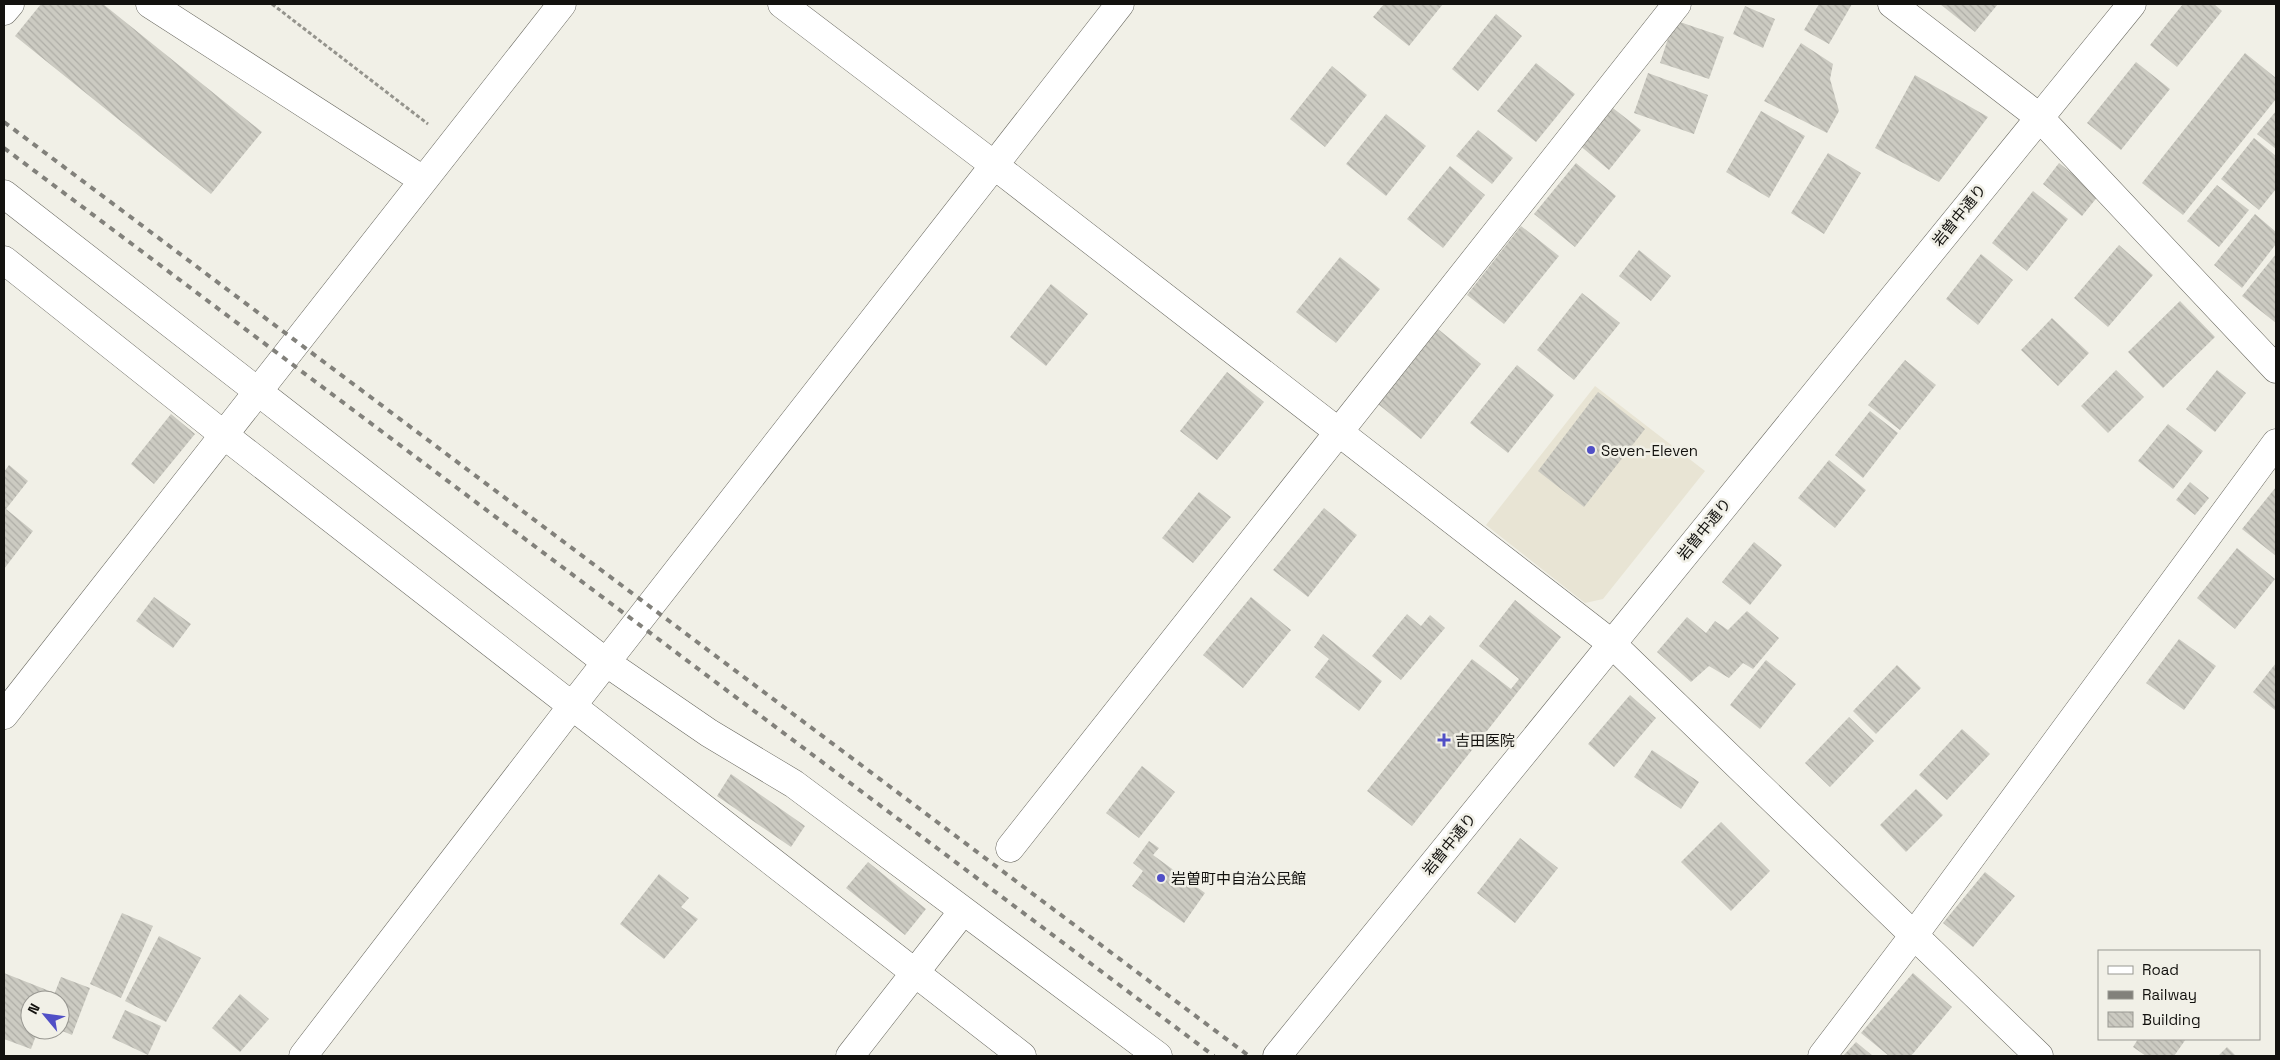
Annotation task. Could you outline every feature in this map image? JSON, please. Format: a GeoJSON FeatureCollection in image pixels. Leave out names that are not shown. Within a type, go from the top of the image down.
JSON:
{"type":"FeatureCollection","features":[{"type":"Feature","properties":{"kind":"street"},"geometry":{"type":"LineString","coordinates":[[4,11],[10,4]]}},
{"type":"Feature","properties":{"kind":"street"},"geometry":{"type":"LineString","coordinates":[[150,4],[424,180]]}},
{"type":"Feature","properties":{"kind":"street"},"geometry":{"type":"LineString","coordinates":[[4,715],[562,4]]}},
{"type":"Feature","properties":{"kind":"street"},"geometry":{"type":"LineString","coordinates":[[782,4],[994,164],[1611,643],[2039,1056]]}},
{"type":"Feature","properties":{"kind":"street"},"geometry":{"type":"LineString","coordinates":[[303,1056],[572,706],[1120,4]]}},
{"type":"Feature","properties":{"kind":"street"},"geometry":{"type":"LineString","coordinates":[[1010,848],[1340,433],[1677,4]]}},
{"type":"Feature","properties":{"kind":"street"},"geometry":{"type":"LineString","coordinates":[[1892,4],[2039,118],[2276,369]]}},
{"type":"Feature","properties":{"kind":"street","name":"岩曽中通り"},"geometry":{"type":"LineString","coordinates":[[1277,1056],[2132,4]]}},
{"type":"Feature","properties":{"kind":"street"},"geometry":{"type":"LineString","coordinates":[[4,194],[607,663],[710,733],[794,784],[1158,1056]]}},
{"type":"Feature","properties":{"kind":"street"},"geometry":{"type":"LineString","coordinates":[[4,260],[224,435],[1022,1056]]}},
{"type":"Feature","properties":{"kind":"street"},"geometry":{"type":"LineString","coordinates":[[1822,1056],[1914,935],[2276,443]]}},
{"type":"Feature","properties":{"kind":"street"},"geometry":{"type":"LineString","coordinates":[[850,1056],[916,974],[963,911]]}},
{"type":"Feature","properties":{"kind":"path"},"geometry":{"type":"LineString","coordinates":[[272,4],[453,143]]}},
{"type":"Feature","properties":{"kind":"shaded area"},"geometry":{"type":"Polygon","coordinates":[[[1595,386],[1705,471],[1603,599],[1585,603],[1486,525],[1595,386]]]}},
{"type":"Feature","properties":{"kind":"building"},"geometry":{"type":"Polygon","coordinates":[[[41,4],[103,4],[262,132],[211,194],[15,36],[41,4]]]}},
{"type":"Feature","properties":{"kind":"building"},"geometry":{"type":"Polygon","coordinates":[[[1384,4],[1443,4],[1409,46],[1373,17],[1384,4]]]}},
{"type":"Feature","properties":{"kind":"building"},"geometry":{"type":"Polygon","coordinates":[[[1819,4],[1852,4],[1829,44],[1804,30],[1819,4]]]}},
{"type":"Feature","properties":{"kind":"building"},"geometry":{"type":"Polygon","coordinates":[[[1940,4],[1998,4],[1975,32],[1940,4]]]}},
{"type":"Feature","properties":{"kind":"building"},"geometry":{"type":"Polygon","coordinates":[[[2183,4],[2214,4],[2222,11],[2177,67],[2150,45],[2183,4]]]}},
{"type":"Feature","properties":{"kind":"building"},"geometry":{"type":"Polygon","coordinates":[[[1745,6],[1775,19],[1763,48],[1733,34],[1745,6]]]}},
{"type":"Feature","properties":{"kind":"building"},"geometry":{"type":"Polygon","coordinates":[[[1496,14],[1522,36],[1478,91],[1452,69],[1496,14]]]}},
{"type":"Feature","properties":{"kind":"building"},"geometry":{"type":"Polygon","coordinates":[[[1674,20],[1724,37],[1709,79],[1660,63],[1674,20]]]}},
{"type":"Feature","properties":{"kind":"building"},"geometry":{"type":"Polygon","coordinates":[[[1801,43],[1833,64],[1830,79],[1839,111],[1827,133],[1764,101],[1801,43]]]}},
{"type":"Feature","properties":{"kind":"building"},"geometry":{"type":"Polygon","coordinates":[[[2245,53],[2276,78],[2276,99],[2183,215],[2142,183],[2245,53]]]}},
{"type":"Feature","properties":{"kind":"building"},"geometry":{"type":"Polygon","coordinates":[[[2136,62],[2170,89],[2121,150],[2087,123],[2136,62]]]}},
{"type":"Feature","properties":{"kind":"building"},"geometry":{"type":"Polygon","coordinates":[[[1536,63],[1575,94],[1536,142],[1497,111],[1536,63]]]}},
{"type":"Feature","properties":{"kind":"building"},"geometry":{"type":"Polygon","coordinates":[[[1332,66],[1367,95],[1325,147],[1290,119],[1332,66]]]}},
{"type":"Feature","properties":{"kind":"building"},"geometry":{"type":"Polygon","coordinates":[[[1648,73],[1708,95],[1694,134],[1634,113],[1648,73]]]}},
{"type":"Feature","properties":{"kind":"building"},"geometry":{"type":"Polygon","coordinates":[[[1915,75],[1988,117],[1939,182],[1875,148],[1915,75]]]}},
{"type":"Feature","properties":{"kind":"building"},"geometry":{"type":"Polygon","coordinates":[[[1609,105],[1641,130],[1609,170],[1578,144],[1609,105]]]}},
{"type":"Feature","properties":{"kind":"building"},"geometry":{"type":"Polygon","coordinates":[[[1761,111],[1805,136],[1769,198],[1726,172],[1761,111]]]}},
{"type":"Feature","properties":{"kind":"building"},"geometry":{"type":"Polygon","coordinates":[[[2276,111],[2276,149],[2257,134],[2276,111]]]}},
{"type":"Feature","properties":{"kind":"building"},"geometry":{"type":"Polygon","coordinates":[[[1386,114],[1426,146],[1386,196],[1346,164],[1386,114]]]}},
{"type":"Feature","properties":{"kind":"building"},"geometry":{"type":"Polygon","coordinates":[[[1478,130],[1513,158],[1492,184],[1456,156],[1478,130]]]}},
{"type":"Feature","properties":{"kind":"building"},"geometry":{"type":"Polygon","coordinates":[[[2254,138],[2276,156],[2276,189],[2259,210],[2221,179],[2254,138]]]}},
{"type":"Feature","properties":{"kind":"building"},"geometry":{"type":"Polygon","coordinates":[[[1828,153],[1861,173],[1824,234],[1791,213],[1828,153]]]}},
{"type":"Feature","properties":{"kind":"building"},"geometry":{"type":"Polygon","coordinates":[[[1576,163],[1616,196],[1575,247],[1534,214],[1576,163]]]}},
{"type":"Feature","properties":{"kind":"building"},"geometry":{"type":"Polygon","coordinates":[[[2059,163],[2099,195],[2082,216],[2043,184],[2059,163]]]}},
{"type":"Feature","properties":{"kind":"building"},"geometry":{"type":"Polygon","coordinates":[[[1450,166],[1485,195],[1443,248],[1407,219],[1450,166]]]}},
{"type":"Feature","properties":{"kind":"building"},"geometry":{"type":"Polygon","coordinates":[[[2217,185],[2249,210],[2219,247],[2187,221],[2217,185]]]}},
{"type":"Feature","properties":{"kind":"building"},"geometry":{"type":"Polygon","coordinates":[[[2033,191],[2068,219],[2027,271],[1992,243],[2033,191]]]}},
{"type":"Feature","properties":{"kind":"building"},"geometry":{"type":"Polygon","coordinates":[[[2255,214],[2276,232],[2276,244],[2242,288],[2214,265],[2255,214]]]}},
{"type":"Feature","properties":{"kind":"building"},"geometry":{"type":"Polygon","coordinates":[[[1521,226],[1559,256],[1504,324],[1467,295],[1521,226]]]}},
{"type":"Feature","properties":{"kind":"building"},"geometry":{"type":"Polygon","coordinates":[[[2119,245],[2153,275],[2108,327],[2074,298],[2119,245]]]}},
{"type":"Feature","properties":{"kind":"building"},"geometry":{"type":"Polygon","coordinates":[[[1639,250],[1671,276],[1651,301],[1619,276],[1639,250]]]}},
{"type":"Feature","properties":{"kind":"building"},"geometry":{"type":"Polygon","coordinates":[[[1981,254],[2013,280],[1978,325],[1946,299],[1981,254]]]}},
{"type":"Feature","properties":{"kind":"building"},"geometry":{"type":"Polygon","coordinates":[[[2276,254],[2276,323],[2242,296],[2276,254]]]}},
{"type":"Feature","properties":{"kind":"building"},"geometry":{"type":"Polygon","coordinates":[[[1340,257],[1380,289],[1336,343],[1296,312],[1340,257]]]}},
{"type":"Feature","properties":{"kind":"building"},"geometry":{"type":"Polygon","coordinates":[[[1051,284],[1088,314],[1046,366],[1010,337],[1051,284]]]}},
{"type":"Feature","properties":{"kind":"building"},"geometry":{"type":"Polygon","coordinates":[[[1582,293],[1620,323],[1574,380],[1537,350],[1582,293]]]}},
{"type":"Feature","properties":{"kind":"building"},"geometry":{"type":"Polygon","coordinates":[[[2180,301],[2215,337],[2163,388],[2128,352],[2180,301]]]}},
{"type":"Feature","properties":{"kind":"building"},"geometry":{"type":"Polygon","coordinates":[[[2052,318],[2089,353],[2058,386],[2021,350],[2052,318]]]}},
{"type":"Feature","properties":{"kind":"building"},"geometry":{"type":"Polygon","coordinates":[[[1438,329],[1481,364],[1421,439],[1378,404],[1438,329]]]}},
{"type":"Feature","properties":{"kind":"building"},"geometry":{"type":"Polygon","coordinates":[[[1905,360],[1936,385],[1900,430],[1868,405],[1905,360]]]}},
{"type":"Feature","properties":{"kind":"building"},"geometry":{"type":"Polygon","coordinates":[[[1517,365],[1554,395],[1508,453],[1470,423],[1517,365]]]}},
{"type":"Feature","properties":{"kind":"building"},"geometry":{"type":"Polygon","coordinates":[[[2116,370],[2144,397],[2108,433],[2081,406],[2116,370]]]}},
{"type":"Feature","properties":{"kind":"building"},"geometry":{"type":"Polygon","coordinates":[[[2217,370],[2246,393],[2215,432],[2186,409],[2217,370]]]}},
{"type":"Feature","properties":{"kind":"building"},"geometry":{"type":"Polygon","coordinates":[[[1227,372],[1264,402],[1217,460],[1180,431],[1227,372]]]}},
{"type":"Feature","properties":{"kind":"building","name":"Seven-Eleven"},"geometry":{"type":"Polygon","coordinates":[[[1598,392],[1645,429],[1584,507],[1538,471],[1598,392]]]}},
{"type":"Feature","properties":{"kind":"building"},"geometry":{"type":"Polygon","coordinates":[[[1870,411],[1898,433],[1863,478],[1835,455],[1870,411]]]}},
{"type":"Feature","properties":{"kind":"building"},"geometry":{"type":"Polygon","coordinates":[[[171,414],[195,434],[154,484],[131,464],[171,414]]]}},
{"type":"Feature","properties":{"kind":"building"},"geometry":{"type":"Polygon","coordinates":[[[2168,424],[2203,451],[2173,489],[2138,461],[2168,424]]]}},
{"type":"Feature","properties":{"kind":"building"},"geometry":{"type":"Polygon","coordinates":[[[1829,460],[1866,490],[1835,528],[1798,498],[1829,460]]]}},
{"type":"Feature","properties":{"kind":"building"},"geometry":{"type":"Polygon","coordinates":[[[9,465],[28,481],[6,509],[33,531],[4,569],[4,472],[9,465]]]}},
{"type":"Feature","properties":{"kind":"building"},"geometry":{"type":"Polygon","coordinates":[[[2190,482],[2209,498],[2195,515],[2176,500],[2190,482]]]}},
{"type":"Feature","properties":{"kind":"building"},"geometry":{"type":"Polygon","coordinates":[[[2276,487],[2276,556],[2242,529],[2276,487]]]}},
{"type":"Feature","properties":{"kind":"building"},"geometry":{"type":"Polygon","coordinates":[[[1199,492],[1231,517],[1193,563],[1162,538],[1199,492]]]}},
{"type":"Feature","properties":{"kind":"building"},"geometry":{"type":"Polygon","coordinates":[[[1324,508],[1357,535],[1308,597],[1273,570],[1324,508]]]}},
{"type":"Feature","properties":{"kind":"building"},"geometry":{"type":"Polygon","coordinates":[[[1754,542],[1782,565],[1750,605],[1722,582],[1754,542]]]}},
{"type":"Feature","properties":{"kind":"building"},"geometry":{"type":"Polygon","coordinates":[[[2237,548],[2275,579],[2235,629],[2197,598],[2237,548]]]}},
{"type":"Feature","properties":{"kind":"building"},"geometry":{"type":"Polygon","coordinates":[[[154,597],[191,624],[173,648],[136,621],[154,597]]]}},
{"type":"Feature","properties":{"kind":"building"},"geometry":{"type":"Polygon","coordinates":[[[1251,597],[1291,630],[1243,688],[1203,655],[1251,597]]]}},
{"type":"Feature","properties":{"kind":"building","name":"吉田医院"},"geometry":{"type":"Polygon","coordinates":[[[1515,600],[1561,637],[1412,826],[1367,791],[1472,659],[1511,689],[1519,679],[1479,646],[1515,600]]]}},
{"type":"Feature","properties":{"kind":"building"},"geometry":{"type":"Polygon","coordinates":[[[1747,611],[1779,638],[1753,669],[1743,663],[1729,678],[1709,666],[1691,682],[1657,652],[1687,617],[1706,633],[1715,621],[1728,630],[1747,611]]]}},
{"type":"Feature","properties":{"kind":"building"},"geometry":{"type":"Polygon","coordinates":[[[1407,614],[1421,626],[1430,615],[1445,628],[1401,680],[1372,656],[1407,614]]]}},
{"type":"Feature","properties":{"kind":"building"},"geometry":{"type":"Polygon","coordinates":[[[1323,634],[1382,681],[1359,711],[1315,677],[1329,659],[1314,647],[1323,634]]]}},
{"type":"Feature","properties":{"kind":"building"},"geometry":{"type":"Polygon","coordinates":[[[2179,639],[2216,666],[2184,710],[2146,683],[2179,639]]]}},
{"type":"Feature","properties":{"kind":"building"},"geometry":{"type":"Polygon","coordinates":[[[1766,660],[1796,684],[1760,729],[1730,705],[1766,660]]]}},
{"type":"Feature","properties":{"kind":"building"},"geometry":{"type":"Polygon","coordinates":[[[2276,663],[2276,711],[2253,692],[2276,663]]]}},
{"type":"Feature","properties":{"kind":"building"},"geometry":{"type":"Polygon","coordinates":[[[1897,665],[1921,688],[1876,734],[1853,711],[1897,665]]]}},
{"type":"Feature","properties":{"kind":"building"},"geometry":{"type":"Polygon","coordinates":[[[1630,695],[1656,718],[1614,767],[1588,744],[1630,695]]]}},
{"type":"Feature","properties":{"kind":"building"},"geometry":{"type":"Polygon","coordinates":[[[1849,717],[1874,741],[1830,787],[1805,763],[1849,717]]]}},
{"type":"Feature","properties":{"kind":"building"},"geometry":{"type":"Polygon","coordinates":[[[1962,729],[1990,754],[1947,800],[1919,775],[1962,729]]]}},
{"type":"Feature","properties":{"kind":"building"},"geometry":{"type":"Polygon","coordinates":[[[1652,750],[1699,782],[1681,809],[1634,777],[1652,750]]]}},
{"type":"Feature","properties":{"kind":"building"},"geometry":{"type":"Polygon","coordinates":[[[1142,766],[1175,792],[1139,838],[1106,813],[1142,766]]]}},
{"type":"Feature","properties":{"kind":"building"},"geometry":{"type":"Polygon","coordinates":[[[731,774],[805,826],[791,847],[717,796],[731,774]]]}},
{"type":"Feature","properties":{"kind":"building"},"geometry":{"type":"Polygon","coordinates":[[[1916,789],[1943,815],[1906,852],[1880,825],[1916,789]]]}},
{"type":"Feature","properties":{"kind":"building"},"geometry":{"type":"Polygon","coordinates":[[[1721,822],[1770,871],[1731,911],[1681,862],[1721,822]]]}},
{"type":"Feature","properties":{"kind":"building"},"geometry":{"type":"Polygon","coordinates":[[[1520,838],[1558,868],[1515,923],[1477,893],[1520,838]]]}},
{"type":"Feature","properties":{"kind":"building","name":"岩曽町中自治公民館"},"geometry":{"type":"Polygon","coordinates":[[[1149,841],[1159,848],[1153,855],[1205,893],[1184,923],[1132,886],[1143,871],[1133,863],[1149,841]]]}},
{"type":"Feature","properties":{"kind":"building"},"geometry":{"type":"Polygon","coordinates":[[[868,862],[926,909],[905,935],[846,888],[868,862]]]}},
{"type":"Feature","properties":{"kind":"building"},"geometry":{"type":"Polygon","coordinates":[[[1985,872],[2015,896],[1973,947],[1943,923],[1985,872]]]}},
{"type":"Feature","properties":{"kind":"building"},"geometry":{"type":"Polygon","coordinates":[[[659,874],[689,898],[681,907],[698,919],[664,959],[620,924],[659,874]]]}},
{"type":"Feature","properties":{"kind":"building"},"geometry":{"type":"Polygon","coordinates":[[[122,913],[153,926],[121,998],[90,984],[122,913]]]}},
{"type":"Feature","properties":{"kind":"building"},"geometry":{"type":"Polygon","coordinates":[[[159,936],[201,958],[166,1022],[125,1001],[159,936]]]}},
{"type":"Feature","properties":{"kind":"building"},"geometry":{"type":"Polygon","coordinates":[[[4,973],[47,990],[20,990],[20,1040],[34,1040],[31,1049],[4,1039],[4,973]]]}},
{"type":"Feature","properties":{"kind":"building"},"geometry":{"type":"Polygon","coordinates":[[[1913,973],[1952,1007],[1911,1056],[1889,1056],[1861,1033],[1913,973]]]}},
{"type":"Feature","properties":{"kind":"building"},"geometry":{"type":"Polygon","coordinates":[[[61,977],[90,988],[72,1035],[70,1034],[70,990],[56,990],[61,977]]]}},
{"type":"Feature","properties":{"kind":"building"},"geometry":{"type":"Polygon","coordinates":[[[240,994],[269,1019],[240,1052],[212,1028],[240,994]]]}},
{"type":"Feature","properties":{"kind":"building"},"geometry":{"type":"Polygon","coordinates":[[[125,1010],[161,1026],[148,1055],[112,1038],[125,1010]]]}},
{"type":"Feature","properties":{"kind":"building"},"geometry":{"type":"Polygon","coordinates":[[[2137,1040],[2185,1040],[2174,1056],[2146,1056],[2133,1047],[2137,1040]]]}},
{"type":"Feature","properties":{"kind":"building"},"geometry":{"type":"Polygon","coordinates":[[[1856,1042],[1873,1056],[1843,1056],[1856,1042]]]}},
{"type":"Feature","properties":{"kind":"building"},"geometry":{"type":"Polygon","coordinates":[[[2227,1047],[2236,1056],[2218,1056],[2227,1047]]]}},
{"type":"Feature","properties":{"kind":"railway"},"geometry":{"type":"LineString","coordinates":[[4,122],[1249,1056]]}},
{"type":"Feature","properties":{"kind":"railway"},"geometry":{"type":"LineString","coordinates":[[4,148],[1214,1056]]}},
{"type":"Feature","properties":{"kind":"place","name":"Seven-Eleven"},"geometry":{"type":"Point","coordinates":[1591,450]}},
{"type":"Feature","properties":{"kind":"place","name":"吉田医院"},"geometry":{"type":"Point","coordinates":[1444,740]}},
{"type":"Feature","properties":{"kind":"place","name":"岩曽町中自治公民館"},"geometry":{"type":"Point","coordinates":[1161,878]}}]}
